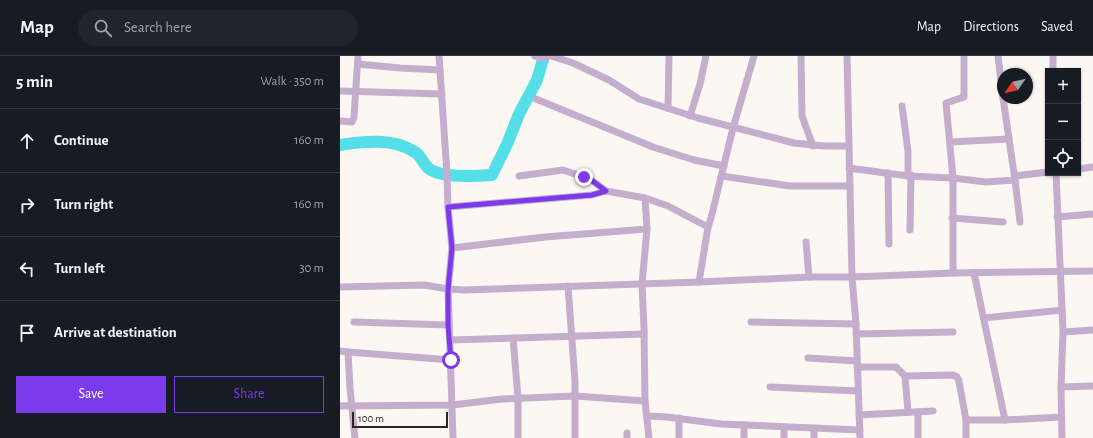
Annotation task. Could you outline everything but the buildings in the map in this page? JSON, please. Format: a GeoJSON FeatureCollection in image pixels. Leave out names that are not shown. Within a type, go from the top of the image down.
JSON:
{"type":"FeatureCollection","features":[{"type":"Feature","properties":{"kind":"street"},"geometry":{"type":"LineString","coordinates":[[340,121],[349,122],[353,120],[358,56]]}},
{"type":"Feature","properties":{"kind":"street"},"geometry":{"type":"LineString","coordinates":[[439,56],[448,207],[452,248],[448,290],[448,326],[451,360],[453,438]]}},
{"type":"Feature","properties":{"kind":"street"},"geometry":{"type":"LineString","coordinates":[[535,56],[543,58],[550,56],[573,63],[609,80],[639,98],[690,116],[794,143],[813,146],[849,146]]}},
{"type":"Feature","properties":{"kind":"street"},"geometry":{"type":"LineString","coordinates":[[668,108],[669,56]]}},
{"type":"Feature","properties":{"kind":"street"},"geometry":{"type":"LineString","coordinates":[[690,116],[700,84],[706,56]]}},
{"type":"Feature","properties":{"kind":"street"},"geometry":{"type":"LineString","coordinates":[[699,282],[708,227],[733,128],[754,56]]}},
{"type":"Feature","properties":{"kind":"street"},"geometry":{"type":"LineString","coordinates":[[801,56],[802,116],[813,146]]}},
{"type":"Feature","properties":{"kind":"street"},"geometry":{"type":"LineString","coordinates":[[647,416],[679,418],[721,424],[814,428],[860,434],[856,324],[852,277],[847,56]]}},
{"type":"Feature","properties":{"kind":"street"},"geometry":{"type":"LineString","coordinates":[[953,273],[953,178],[946,103],[964,97],[964,56]]}},
{"type":"Feature","properties":{"kind":"street"},"geometry":{"type":"LineString","coordinates":[[998,56],[999,68]]}},
{"type":"Feature","properties":{"kind":"street"},"geometry":{"type":"LineString","coordinates":[[1053,56],[1053,68]]}},
{"type":"Feature","properties":{"kind":"street"},"geometry":{"type":"LineString","coordinates":[[358,64],[440,70]]}},
{"type":"Feature","properties":{"kind":"street"},"geometry":{"type":"LineString","coordinates":[[340,91],[442,94]]}},
{"type":"Feature","properties":{"kind":"street"},"geometry":{"type":"LineString","coordinates":[[536,99],[653,148],[694,160],[724,166]]}},
{"type":"Feature","properties":{"kind":"street"},"geometry":{"type":"LineString","coordinates":[[1004,104],[1020,222]]}},
{"type":"Feature","properties":{"kind":"street"},"geometry":{"type":"LineString","coordinates":[[902,106],[908,151],[910,230]]}},
{"type":"Feature","properties":{"kind":"street"},"geometry":{"type":"LineString","coordinates":[[950,142],[1009,139]]}},
{"type":"Feature","properties":{"kind":"street"},"geometry":{"type":"LineString","coordinates":[[1081,169],[1093,167]]}},
{"type":"Feature","properties":{"kind":"street"},"geometry":{"type":"LineString","coordinates":[[849,168],[986,182],[1045,173]]}},
{"type":"Feature","properties":{"kind":"street"},"geometry":{"type":"LineString","coordinates":[[519,176],[563,170],[590,179],[606,191]]}},
{"type":"Feature","properties":{"kind":"street"},"geometry":{"type":"LineString","coordinates":[[888,173],[889,244]]}},
{"type":"Feature","properties":{"kind":"street"},"geometry":{"type":"LineString","coordinates":[[722,176],[790,186],[850,186]]}},
{"type":"Feature","properties":{"kind":"street"},"geometry":{"type":"LineString","coordinates":[[1056,176],[1063,332],[1061,387],[1062,438]]}},
{"type":"Feature","properties":{"kind":"street"},"geometry":{"type":"LineString","coordinates":[[448,207],[592,195],[606,191],[645,198],[668,206],[708,227]]}},
{"type":"Feature","properties":{"kind":"street"},"geometry":{"type":"LineString","coordinates":[[645,198],[647,230],[642,284],[645,401],[649,438]]}},
{"type":"Feature","properties":{"kind":"street"},"geometry":{"type":"LineString","coordinates":[[1057,217],[1093,214]]}},
{"type":"Feature","properties":{"kind":"street"},"geometry":{"type":"LineString","coordinates":[[952,218],[1003,222]]}},
{"type":"Feature","properties":{"kind":"street"},"geometry":{"type":"LineString","coordinates":[[452,248],[545,237],[647,230]]}},
{"type":"Feature","properties":{"kind":"street"},"geometry":{"type":"LineString","coordinates":[[806,242],[809,277]]}},
{"type":"Feature","properties":{"kind":"street"},"geometry":{"type":"LineString","coordinates":[[340,287],[424,285],[448,290],[809,277],[1093,271]]}},
{"type":"Feature","properties":{"kind":"street"},"geometry":{"type":"LineString","coordinates":[[974,273],[1004,420]]}},
{"type":"Feature","properties":{"kind":"street"},"geometry":{"type":"LineString","coordinates":[[568,286],[575,382],[575,438]]}},
{"type":"Feature","properties":{"kind":"street"},"geometry":{"type":"LineString","coordinates":[[984,318],[1062,310]]}},
{"type":"Feature","properties":{"kind":"street"},"geometry":{"type":"LineString","coordinates":[[354,322],[448,326]]}},
{"type":"Feature","properties":{"kind":"street"},"geometry":{"type":"LineString","coordinates":[[751,322],[856,324]]}},
{"type":"Feature","properties":{"kind":"street"},"geometry":{"type":"LineString","coordinates":[[1063,332],[1093,330]]}},
{"type":"Feature","properties":{"kind":"street"},"geometry":{"type":"LineString","coordinates":[[856,334],[953,332]]}},
{"type":"Feature","properties":{"kind":"street"},"geometry":{"type":"LineString","coordinates":[[450,340],[644,334]]}},
{"type":"Feature","properties":{"kind":"street"},"geometry":{"type":"LineString","coordinates":[[513,338],[518,398],[518,438]]}},
{"type":"Feature","properties":{"kind":"street"},"geometry":{"type":"LineString","coordinates":[[340,351],[451,360]]}},
{"type":"Feature","properties":{"kind":"street"},"geometry":{"type":"LineString","coordinates":[[348,352],[355,438]]}},
{"type":"Feature","properties":{"kind":"street"},"geometry":{"type":"LineString","coordinates":[[808,358],[896,367],[905,376],[908,412]]}},
{"type":"Feature","properties":{"kind":"street"},"geometry":{"type":"LineString","coordinates":[[905,376],[949,374],[957,377],[966,420],[966,438]]}},
{"type":"Feature","properties":{"kind":"street"},"geometry":{"type":"LineString","coordinates":[[1061,387],[1093,386]]}},
{"type":"Feature","properties":{"kind":"street"},"geometry":{"type":"LineString","coordinates":[[770,388],[858,391]]}},
{"type":"Feature","properties":{"kind":"street"},"geometry":{"type":"LineString","coordinates":[[340,406],[452,405],[502,399],[575,396],[645,401]]}},
{"type":"Feature","properties":{"kind":"street"},"geometry":{"type":"LineString","coordinates":[[859,415],[933,411]]}},
{"type":"Feature","properties":{"kind":"street"},"geometry":{"type":"LineString","coordinates":[[918,412],[918,438]]}},
{"type":"Feature","properties":{"kind":"street"},"geometry":{"type":"LineString","coordinates":[[966,420],[1061,417]]}},
{"type":"Feature","properties":{"kind":"street"},"geometry":{"type":"LineString","coordinates":[[679,418],[679,438]]}},
{"type":"Feature","properties":{"kind":"street"},"geometry":{"type":"LineString","coordinates":[[744,425],[744,438]]}},
{"type":"Feature","properties":{"kind":"street"},"geometry":{"type":"LineString","coordinates":[[784,427],[784,438]]}},
{"type":"Feature","properties":{"kind":"street"},"geometry":{"type":"LineString","coordinates":[[814,428],[814,438]]}},
{"type":"Feature","properties":{"kind":"waterway"},"geometry":{"type":"LineString","coordinates":[[340,145],[359,142],[398,144],[415,152],[429,169],[437,173],[460,176],[492,175],[508,142],[519,114],[537,80],[544,56]]}},
{"type":"Feature","properties":{"kind":"route"},"geometry":{"type":"LineString","coordinates":[[451,360],[448,326],[448,290],[452,248],[448,207],[592,195],[606,191],[590,179],[584,177]]}}]}
